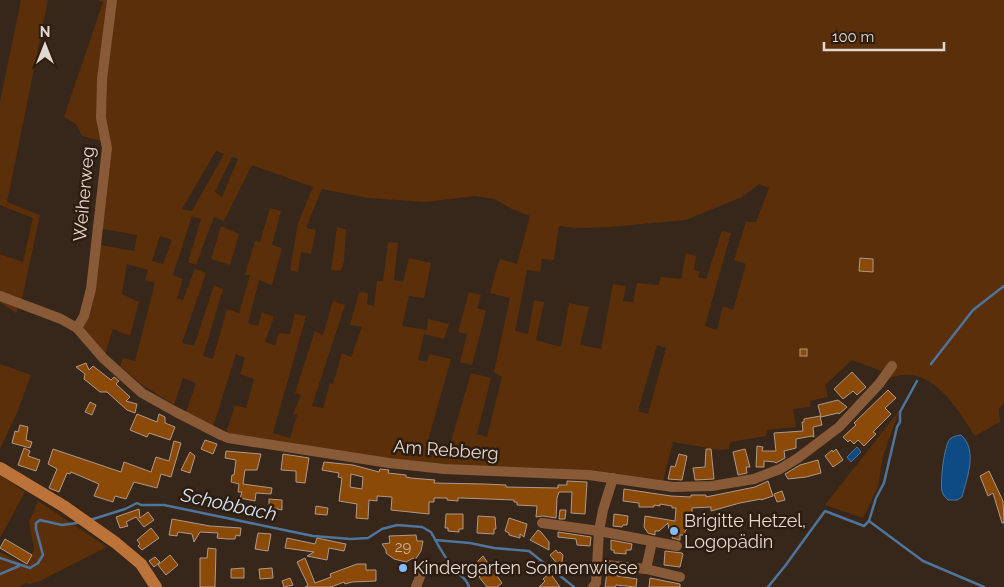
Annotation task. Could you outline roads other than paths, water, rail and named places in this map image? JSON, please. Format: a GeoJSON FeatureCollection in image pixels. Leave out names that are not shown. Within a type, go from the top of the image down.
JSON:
{"type":"FeatureCollection","features":[{"type":"Feature","properties":{"kind":"street","name":"Weiherweg"},"geometry":{"type":"LineString","coordinates":[[77,328],[84,316],[91,289],[107,148],[101,118],[102,79],[112,0]]}},
{"type":"Feature","properties":{"kind":"street","name":"Am Rebberg"},"geometry":{"type":"LineString","coordinates":[[0,296],[61,319],[77,328],[103,358],[142,393],[228,438],[389,463],[444,469],[554,473],[612,478],[659,486],[712,486],[754,479],[780,470],[839,427],[879,384],[892,366]]}},
{"type":"Feature","properties":{"kind":"street"},"geometry":{"type":"LineString","coordinates":[[0,468],[83,519],[116,543],[141,564],[156,587]]}},
{"type":"Feature","properties":{"kind":"street"},"geometry":{"type":"LineString","coordinates":[[593,587],[596,582],[599,530],[612,478]]}},
{"type":"Feature","properties":{"kind":"street"},"geometry":{"type":"LineString","coordinates":[[542,523],[599,530],[677,546]]}},
{"type":"Feature","properties":{"kind":"street"},"geometry":{"type":"LineString","coordinates":[[646,569],[652,542]]}},
{"type":"Feature","properties":{"kind":"street"},"geometry":{"type":"LineString","coordinates":[[597,564],[646,569],[680,577]]}},
{"type":"Feature","properties":{"kind":"street"},"geometry":{"type":"LineString","coordinates":[[416,587],[423,569]]}},
{"type":"Feature","properties":{"kind":"water"},"geometry":{"type":"Polygon","coordinates":[[[961,435],[969,448],[970,464],[962,497],[957,500],[948,500],[942,491],[944,456],[950,439],[961,435]]]}},
{"type":"Feature","properties":{"kind":"water"},"geometry":{"type":"Polygon","coordinates":[[[857,447],[861,452],[851,462],[847,457],[857,447]]]}},
{"type":"Feature","properties":{"kind":"waterway"},"geometry":{"type":"LineString","coordinates":[[931,364],[973,310],[1004,286]]}},
{"type":"Feature","properties":{"kind":"waterway"},"geometry":{"type":"LineString","coordinates":[[869,521],[876,498],[884,483],[897,427],[900,422],[900,412],[917,381]]}},
{"type":"Feature","properties":{"kind":"waterway","name":"Schobbach"},"geometry":{"type":"LineString","coordinates":[[90,520],[125,509],[137,503],[141,505],[164,505],[313,536],[351,539],[368,538],[382,529],[397,525],[422,527],[431,532],[447,560],[465,579],[469,587]]}},
{"type":"Feature","properties":{"kind":"waterway"},"geometry":{"type":"LineString","coordinates":[[768,587],[825,511],[864,526],[869,521],[923,561],[984,587]]}},
{"type":"Feature","properties":{"kind":"waterway","name":"Schobbach"},"geometry":{"type":"LineString","coordinates":[[0,558],[30,568],[38,563],[43,555],[36,523],[40,520],[62,525],[77,523]]}},
{"type":"Feature","properties":{"kind":"waterway"},"geometry":{"type":"LineString","coordinates":[[435,540],[529,551],[574,587]]}},
{"type":"Feature","properties":{"kind":"waterway"},"geometry":{"type":"LineString","coordinates":[[0,574],[19,566]]}},
{"type":"Feature","properties":{"kind":"place","name":"Brigitte Hetzel, Logopädin"},"geometry":{"type":"Point","coordinates":[674,531]}},
{"type":"Feature","properties":{"kind":"place","name":"Kindergarten Sonnenwiese"},"geometry":{"type":"Point","coordinates":[403,568]}}]}
